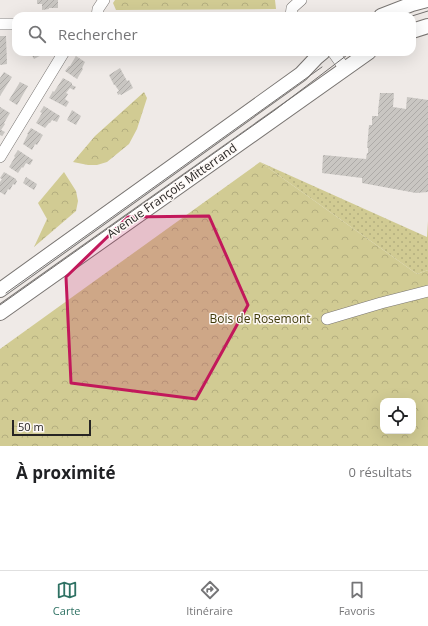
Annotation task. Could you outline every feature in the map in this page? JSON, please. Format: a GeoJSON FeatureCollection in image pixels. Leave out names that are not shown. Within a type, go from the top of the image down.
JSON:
{"type":"FeatureCollection","features":[{"type":"Feature","properties":{"kind":"main road"},"geometry":{"type":"LineString","coordinates":[[391,12],[427,0]]}},
{"type":"Feature","properties":{"kind":"main road"},"geometry":{"type":"LineString","coordinates":[[416,30],[428,26]]}},
{"type":"Feature","properties":{"kind":"main road","name":"Avenue François Mitterrand"},"geometry":{"type":"LineString","coordinates":[[0,290],[301,74],[318,56]]}},
{"type":"Feature","properties":{"kind":"main road","name":"Avenue François Mitterrand"},"geometry":{"type":"LineString","coordinates":[[0,313],[363,56]]}},
{"type":"Feature","properties":{"kind":"street"},"geometry":{"type":"LineString","coordinates":[[98,12],[104,0]]}},
{"type":"Feature","properties":{"kind":"street"},"geometry":{"type":"LineString","coordinates":[[292,12],[292,8],[301,0]]}},
{"type":"Feature","properties":{"kind":"street"},"geometry":{"type":"LineString","coordinates":[[0,24],[12,24]]}},
{"type":"Feature","properties":{"kind":"street"},"geometry":{"type":"LineString","coordinates":[[0,158],[62,56]]}},
{"type":"Feature","properties":{"kind":"street"},"geometry":{"type":"LineString","coordinates":[[336,56],[345,69]]}},
{"type":"Feature","properties":{"kind":"street"},"geometry":{"type":"LineString","coordinates":[[327,319],[428,291]]}},
{"type":"Feature","properties":{"kind":"highlighted area"},"geometry":{"type":"Polygon","coordinates":[[[209,216],[248,305],[196,399],[71,383],[66,277],[128,217],[209,216]]]}},
{"type":"Feature","properties":{"kind":"green space"},"geometry":{"type":"Polygon","coordinates":[[[115,0],[275,0],[276,9],[116,10],[113,3],[115,0]]]}},
{"type":"Feature","properties":{"kind":"green space"},"geometry":{"type":"Polygon","coordinates":[[[144,92],[147,98],[137,129],[129,144],[107,162],[97,165],[88,165],[73,162],[95,136],[144,92]]]}},
{"type":"Feature","properties":{"kind":"green space"},"geometry":{"type":"Polygon","coordinates":[[[260,162],[427,237],[428,221],[428,270],[417,274],[260,162]]]}},
{"type":"Feature","properties":{"kind":"green space","name":"Bois de Rosemont"},"geometry":{"type":"Polygon","coordinates":[[[260,162],[417,274],[428,270],[428,446],[0,446],[0,349],[260,162]]]}},
{"type":"Feature","properties":{"kind":"green space"},"geometry":{"type":"Polygon","coordinates":[[[64,172],[76,191],[78,201],[76,211],[34,247],[47,219],[38,203],[64,172]]]}},
{"type":"Feature","properties":{"kind":"building"},"geometry":{"type":"Polygon","coordinates":[[[37,0],[58,0],[58,8],[42,10],[42,4],[37,4],[37,0]]]}},
{"type":"Feature","properties":{"kind":"building"},"geometry":{"type":"Polygon","coordinates":[[[0,36],[6,36],[7,64],[0,65],[0,36]]]}},
{"type":"Feature","properties":{"kind":"building"},"geometry":{"type":"Polygon","coordinates":[[[32,56],[40,56],[34,59],[32,56]]]}},
{"type":"Feature","properties":{"kind":"building"},"geometry":{"type":"Polygon","coordinates":[[[76,56],[85,62],[77,79],[65,71],[76,56]]]}},
{"type":"Feature","properties":{"kind":"building"},"geometry":{"type":"Polygon","coordinates":[[[120,68],[127,81],[129,80],[133,88],[121,95],[118,95],[117,92],[119,91],[109,75],[120,68]]]}},
{"type":"Feature","properties":{"kind":"building"},"geometry":{"type":"Polygon","coordinates":[[[4,72],[12,77],[0,96],[0,78],[4,72]]]}},
{"type":"Feature","properties":{"kind":"building"},"geometry":{"type":"Polygon","coordinates":[[[63,78],[76,87],[74,90],[70,88],[66,93],[68,94],[65,99],[69,102],[66,107],[49,98],[63,78]]]}},
{"type":"Feature","properties":{"kind":"building"},"geometry":{"type":"Polygon","coordinates":[[[20,82],[28,86],[17,105],[9,100],[20,82]]]}},
{"type":"Feature","properties":{"kind":"building"},"geometry":{"type":"Polygon","coordinates":[[[380,93],[394,93],[393,107],[406,109],[407,97],[428,100],[428,192],[416,193],[362,183],[362,178],[322,173],[323,155],[366,159],[368,153],[369,125],[372,125],[372,116],[378,116],[380,93]]]}},
{"type":"Feature","properties":{"kind":"building"},"geometry":{"type":"Polygon","coordinates":[[[44,106],[60,116],[57,122],[52,120],[45,128],[36,123],[44,106]]]}},
{"type":"Feature","properties":{"kind":"building"},"geometry":{"type":"Polygon","coordinates":[[[0,107],[10,113],[1,130],[5,132],[2,136],[0,135],[0,107]]]}},
{"type":"Feature","properties":{"kind":"building"},"geometry":{"type":"Polygon","coordinates":[[[72,110],[81,116],[76,125],[67,120],[72,110]]]}},
{"type":"Feature","properties":{"kind":"building"},"geometry":{"type":"Polygon","coordinates":[[[31,128],[43,135],[32,150],[23,144],[31,128]]]}},
{"type":"Feature","properties":{"kind":"building"},"geometry":{"type":"Polygon","coordinates":[[[18,150],[33,160],[30,165],[26,163],[18,173],[9,167],[18,150]]]}},
{"type":"Feature","properties":{"kind":"building"},"geometry":{"type":"Polygon","coordinates":[[[4,172],[17,181],[15,185],[13,184],[10,190],[8,189],[5,195],[0,192],[0,182],[2,179],[0,178],[4,172]]]}},
{"type":"Feature","properties":{"kind":"building"},"geometry":{"type":"Polygon","coordinates":[[[26,177],[37,184],[34,190],[23,183],[26,177]]]}},
{"type":"Feature","properties":{"kind":"tram line"},"geometry":{"type":"LineString","coordinates":[[416,15],[428,11]]}},
{"type":"Feature","properties":{"kind":"tram line"},"geometry":{"type":"LineString","coordinates":[[0,305],[275,110],[346,56]]}},
{"type":"Feature","properties":{"kind":"tram line"},"geometry":{"type":"LineString","coordinates":[[6,293],[322,67]]}}]}
